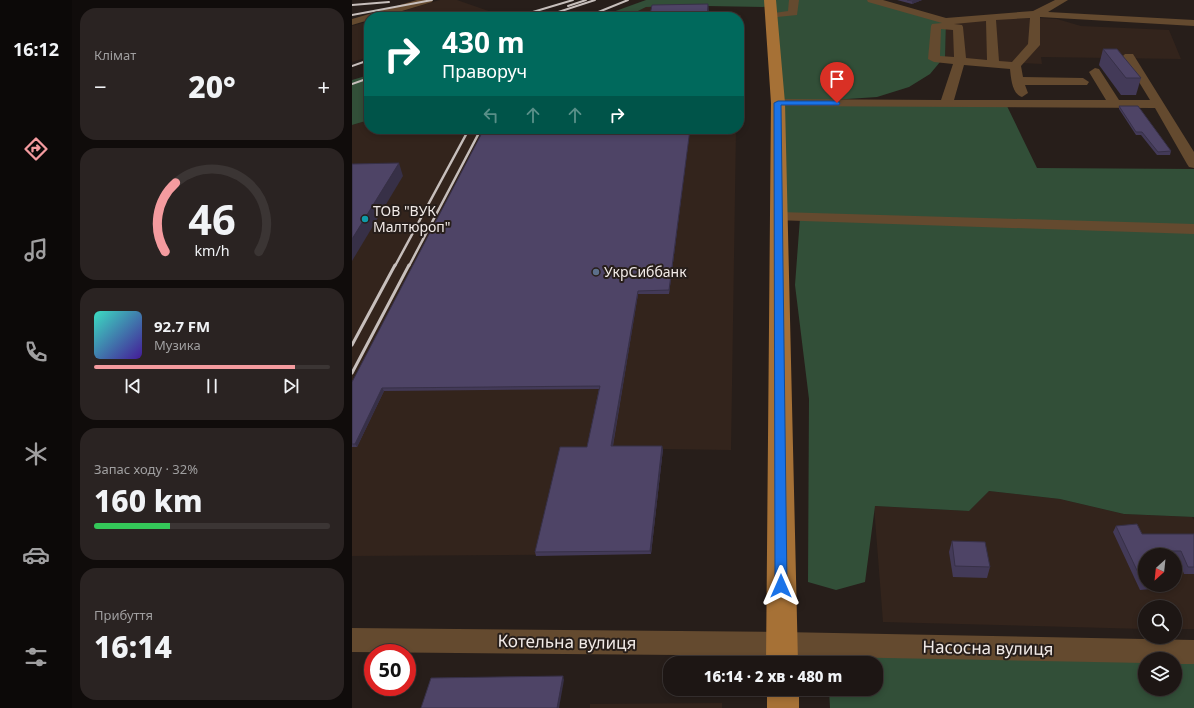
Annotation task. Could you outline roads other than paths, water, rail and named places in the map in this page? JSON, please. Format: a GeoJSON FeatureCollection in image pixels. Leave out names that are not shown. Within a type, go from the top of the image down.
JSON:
{"type":"FeatureCollection","features":[{"type":"Feature","properties":{"kind":"main road"},"geometry":{"type":"LineString","coordinates":[[770,8],[778,103],[782,654]]}},
{"type":"Feature","properties":{"kind":"main road"},"geometry":{"type":"LineString","coordinates":[[783,696],[783,708]]}},
{"type":"Feature","properties":{"kind":"street"},"geometry":{"type":"LineString","coordinates":[[387,12],[428,0]]}},
{"type":"Feature","properties":{"kind":"street"},"geometry":{"type":"LineString","coordinates":[[770,8],[793,13],[794,0]]}},
{"type":"Feature","properties":{"kind":"street"},"geometry":{"type":"LineString","coordinates":[[876,0],[946,21],[1035,14],[1192,22]]}},
{"type":"Feature","properties":{"kind":"street"},"geometry":{"type":"LineString","coordinates":[[1035,14],[1064,0]]}},
{"type":"Feature","properties":{"kind":"street"},"geometry":{"type":"LineString","coordinates":[[1026,104],[1017,81],[1016,66],[1034,45],[1035,14]]}},
{"type":"Feature","properties":{"kind":"street"},"geometry":{"type":"LineString","coordinates":[[991,17],[993,64]]}},
{"type":"Feature","properties":{"kind":"street"},"geometry":{"type":"LineString","coordinates":[[352,22],[364,19]]}},
{"type":"Feature","properties":{"kind":"street"},"geometry":{"type":"LineString","coordinates":[[1128,56],[1159,104],[1194,164]]}},
{"type":"Feature","properties":{"kind":"street"},"geometry":{"type":"LineString","coordinates":[[946,104],[960,60],[1016,66]]}},
{"type":"Feature","properties":{"kind":"street"},"geometry":{"type":"LineString","coordinates":[[1095,72],[1115,104]]}},
{"type":"Feature","properties":{"kind":"street"},"geometry":{"type":"LineString","coordinates":[[1017,81],[1084,82]]}},
{"type":"Feature","properties":{"kind":"street"},"geometry":{"type":"LineString","coordinates":[[778,103],[1159,104]]}},
{"type":"Feature","properties":{"kind":"street"},"geometry":{"type":"LineString","coordinates":[[779,217],[1194,229]]}},
{"type":"Feature","properties":{"kind":"street","name":"Котельна вулиця"},"geometry":{"type":"LineString","coordinates":[[352,640],[782,654]]}},
{"type":"Feature","properties":{"kind":"street","name":"Насосна вулиця"},"geometry":{"type":"LineString","coordinates":[[782,654],[1194,652]]}},
{"type":"Feature","properties":{"kind":"railway"},"geometry":{"type":"LineString","coordinates":[[368,12],[432,0]]}},
{"type":"Feature","properties":{"kind":"railway"},"geometry":{"type":"LineString","coordinates":[[533,12],[573,0]]}},
{"type":"Feature","properties":{"kind":"railway"},"geometry":{"type":"LineString","coordinates":[[568,6],[586,0]]}},
{"type":"Feature","properties":{"kind":"railway"},"geometry":{"type":"LineString","coordinates":[[558,12],[595,0]]}},
{"type":"Feature","properties":{"kind":"railway"},"geometry":{"type":"LineString","coordinates":[[598,12],[628,0]]}},
{"type":"Feature","properties":{"kind":"railway"},"geometry":{"type":"LineString","coordinates":[[352,5],[389,2]]}},
{"type":"Feature","properties":{"kind":"railway"},"geometry":{"type":"LineString","coordinates":[[352,15],[364,13]]}},
{"type":"Feature","properties":{"kind":"railway"},"geometry":{"type":"LineString","coordinates":[[352,66],[364,62]]}},
{"type":"Feature","properties":{"kind":"railway"},"geometry":{"type":"LineString","coordinates":[[352,84],[364,80]]}},
{"type":"Feature","properties":{"kind":"railway"},"geometry":{"type":"LineString","coordinates":[[395,266],[466,134]]}},
{"type":"Feature","properties":{"kind":"railway"},"geometry":{"type":"LineString","coordinates":[[409,266],[478,134]]}},
{"type":"Feature","properties":{"kind":"railway"},"geometry":{"type":"LineString","coordinates":[[352,345],[395,265]]}},
{"type":"Feature","properties":{"kind":"railway"},"geometry":{"type":"LineString","coordinates":[[352,373],[409,265]]}},
{"type":"Feature","properties":{"kind":"place","name":"ТОВ \"ВУК Малтюроп\""},"geometry":{"type":"Point","coordinates":[365,219]}},
{"type":"Feature","properties":{"kind":"place","name":"УкрСиббанк"},"geometry":{"type":"Point","coordinates":[596,272]}}]}
